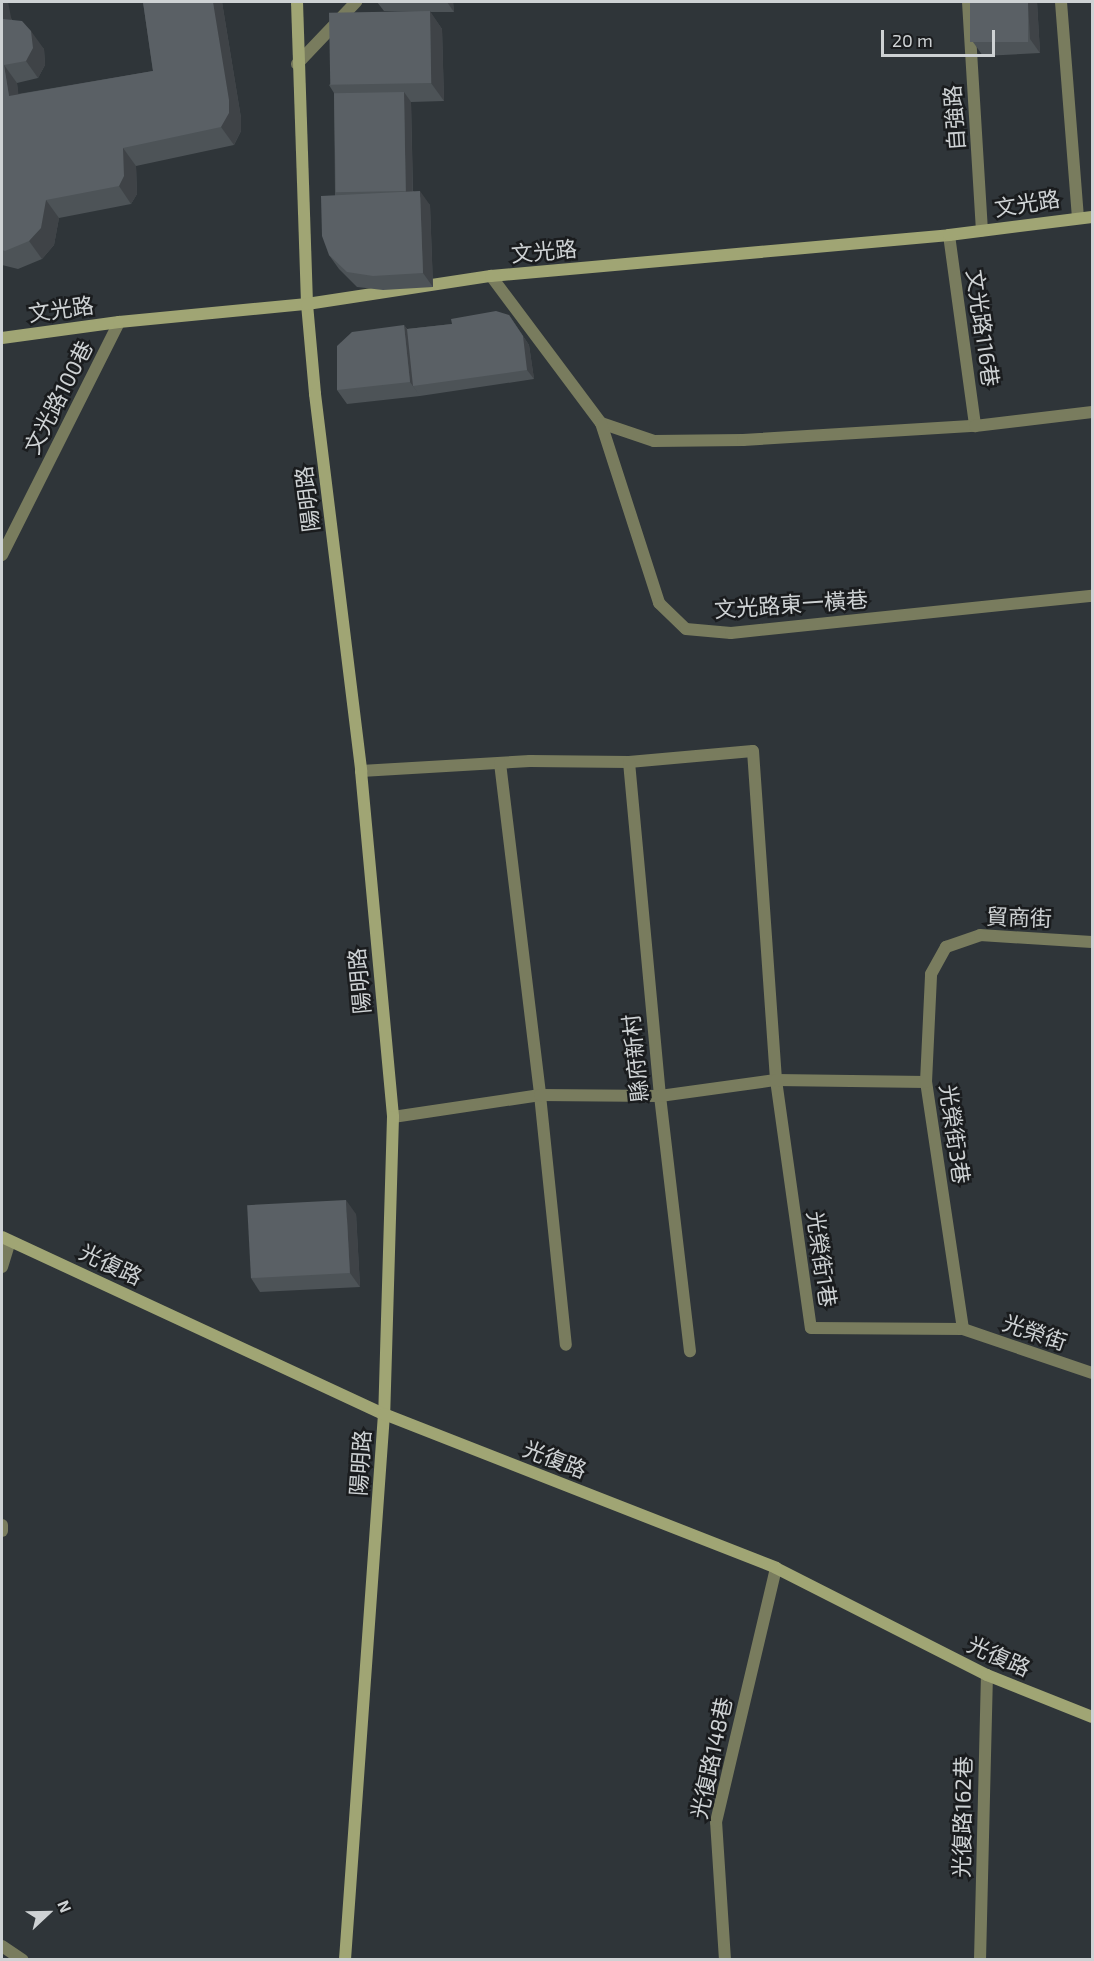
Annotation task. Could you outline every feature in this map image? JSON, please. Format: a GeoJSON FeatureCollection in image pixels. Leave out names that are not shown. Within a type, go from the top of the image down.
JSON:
{"type":"FeatureCollection","features":[{"type":"Feature","properties":{"kind":"street","name":"陽明路"},"geometry":{"type":"LineString","coordinates":[[297,2],[297,64],[307,304],[316,405],[361,771],[393,1117],[384,1414],[345,1959]]}},
{"type":"Feature","properties":{"kind":"street"},"geometry":{"type":"LineString","coordinates":[[297,64],[356,2]]}},
{"type":"Feature","properties":{"kind":"street","name":"自強路"},"geometry":{"type":"LineString","coordinates":[[968,2],[982,231]]}},
{"type":"Feature","properties":{"kind":"street"},"geometry":{"type":"LineString","coordinates":[[1061,2],[1078,217]]}},
{"type":"Feature","properties":{"kind":"street","name":"文光路"},"geometry":{"type":"LineString","coordinates":[[2,338],[119,322],[307,304],[491,276],[949,235],[1092,217]]}},
{"type":"Feature","properties":{"kind":"street","name":"文光路116巷"},"geometry":{"type":"LineString","coordinates":[[949,235],[975,426]]}},
{"type":"Feature","properties":{"kind":"street","name":"文光路東一橫巷"},"geometry":{"type":"LineString","coordinates":[[491,276],[601,423],[659,603],[686,629],[730,633],[1092,596]]}},
{"type":"Feature","properties":{"kind":"street","name":"文光路100巷"},"geometry":{"type":"LineString","coordinates":[[2,555],[119,322]]}},
{"type":"Feature","properties":{"kind":"street"},"geometry":{"type":"LineString","coordinates":[[601,423],[654,441],[743,440],[975,426],[1092,412]]}},
{"type":"Feature","properties":{"kind":"street"},"geometry":{"type":"LineString","coordinates":[[361,771],[500,763],[628,762],[753,751],[776,1080]]}},
{"type":"Feature","properties":{"kind":"street","name":"縣府新村"},"geometry":{"type":"LineString","coordinates":[[628,762],[660,1096],[690,1351]]}},
{"type":"Feature","properties":{"kind":"street"},"geometry":{"type":"LineString","coordinates":[[500,763],[540,1095],[566,1345]]}},
{"type":"Feature","properties":{"kind":"street","name":"貿商街"},"geometry":{"type":"LineString","coordinates":[[946,947],[980,935],[1092,942]]}},
{"type":"Feature","properties":{"kind":"street","name":"光榮街3巷"},"geometry":{"type":"LineString","coordinates":[[946,947],[931,974],[926,1082],[963,1329]]}},
{"type":"Feature","properties":{"kind":"street"},"geometry":{"type":"LineString","coordinates":[[393,1117],[540,1095],[660,1096],[776,1080],[926,1082]]}},
{"type":"Feature","properties":{"kind":"street","name":"光榮街1巷"},"geometry":{"type":"LineString","coordinates":[[776,1080],[811,1328],[963,1329]]}},
{"type":"Feature","properties":{"kind":"street"},"geometry":{"type":"LineString","coordinates":[[2,1267],[6,1239]]}},
{"type":"Feature","properties":{"kind":"street","name":"光復路"},"geometry":{"type":"LineString","coordinates":[[6,1239],[384,1414],[776,1568],[987,1676],[1092,1718]]}},
{"type":"Feature","properties":{"kind":"street","name":"光榮街"},"geometry":{"type":"LineString","coordinates":[[963,1329],[1092,1373]]}},
{"type":"Feature","properties":{"kind":"street"},"geometry":{"type":"LineString","coordinates":[[2,1525],[2,1531]]}},
{"type":"Feature","properties":{"kind":"street","name":"光復路148巷"},"geometry":{"type":"LineString","coordinates":[[725,1959],[716,1822],[776,1568]]}},
{"type":"Feature","properties":{"kind":"street","name":"光復路162巷"},"geometry":{"type":"LineString","coordinates":[[980,1959],[987,1676]]}},
{"type":"Feature","properties":{"kind":"street"},"geometry":{"type":"LineString","coordinates":[[2,1946],[23,1959]]}},
{"type":"Feature","properties":{"kind":"building"},"geometry":{"type":"Polygon","coordinates":[[[143,2],[213,2],[229,100],[229,113],[221,127],[123,148],[124,176],[119,186],[46,200],[41,228],[29,241],[5,251],[2,250],[2,13],[3,19],[22,21],[31,31],[33,48],[26,61],[4,65],[9,96],[153,71],[143,2]]]}},
{"type":"Feature","properties":{"kind":"building"},"geometry":{"type":"Polygon","coordinates":[[[970,2],[1028,2],[1028,42],[970,42],[970,2]]]}},
{"type":"Feature","properties":{"kind":"building"},"geometry":{"type":"Polygon","coordinates":[[[430,11],[431,83],[330,85],[329,13],[430,11]]]}},
{"type":"Feature","properties":{"kind":"building"},"geometry":{"type":"Polygon","coordinates":[[[404,92],[406,191],[336,192],[334,93],[404,92]]]}},
{"type":"Feature","properties":{"kind":"building"},"geometry":{"type":"Polygon","coordinates":[[[420,191],[423,273],[373,276],[347,272],[329,255],[322,236],[321,196],[420,191]]]}},
{"type":"Feature","properties":{"kind":"building"},"geometry":{"type":"Polygon","coordinates":[[[496,311],[509,315],[523,336],[527,370],[413,386],[407,329],[452,324],[451,319],[496,311]]]}},
{"type":"Feature","properties":{"kind":"building"},"geometry":{"type":"Polygon","coordinates":[[[404,325],[410,382],[337,390],[337,346],[352,332],[404,325]]]}},
{"type":"Feature","properties":{"kind":"building"},"geometry":{"type":"Polygon","coordinates":[[[346,1200],[350,1273],[251,1278],[247,1205],[346,1200]]]}}]}
